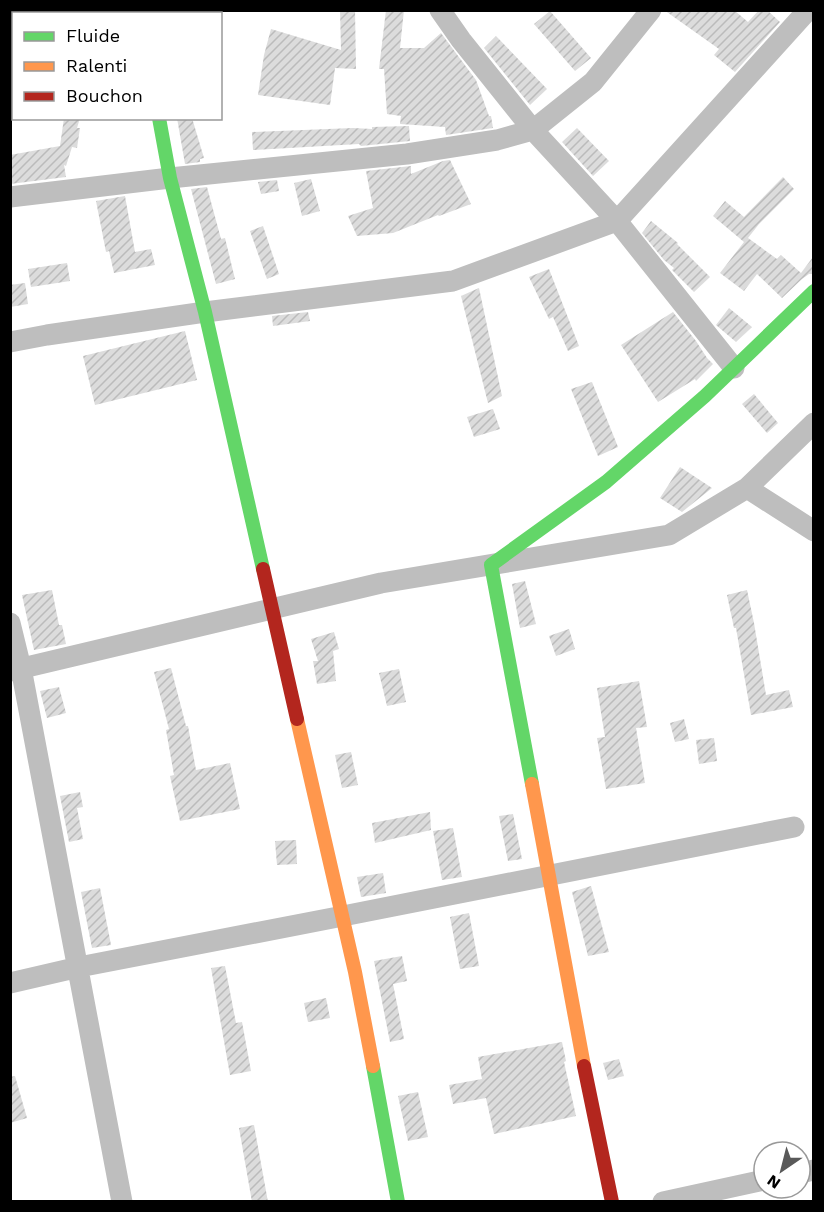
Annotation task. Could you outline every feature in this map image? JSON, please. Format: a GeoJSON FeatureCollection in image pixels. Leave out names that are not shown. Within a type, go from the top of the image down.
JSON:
{"type":"FeatureCollection","features":[{"type":"Feature","properties":{"kind":"street"},"geometry":{"type":"LineString","coordinates":[[440,10],[533,130],[617,221],[734,368]]}},
{"type":"Feature","properties":{"kind":"street"},"geometry":{"type":"LineString","coordinates":[[10,197],[407,154],[497,140],[533,130],[593,82],[651,10]]}},
{"type":"Feature","properties":{"kind":"street"},"geometry":{"type":"LineString","coordinates":[[10,342],[205,312],[453,281],[617,221],[806,17]]}},
{"type":"Feature","properties":{"kind":"street"},"geometry":{"type":"LineString","coordinates":[[159,120],[170,178],[205,312],[343,916],[398,1202]]}},
{"type":"Feature","properties":{"kind":"street"},"geometry":{"type":"LineString","coordinates":[[491,565],[606,482],[705,396],[813,291]]}},
{"type":"Feature","properties":{"kind":"street"},"geometry":{"type":"LineString","coordinates":[[16,670],[381,583],[669,535],[747,488],[813,423]]}},
{"type":"Feature","properties":{"kind":"street"},"geometry":{"type":"LineString","coordinates":[[747,488],[813,531]]}},
{"type":"Feature","properties":{"kind":"street"},"geometry":{"type":"LineString","coordinates":[[491,565],[548,876],[612,1202]]}},
{"type":"Feature","properties":{"kind":"street"},"geometry":{"type":"LineString","coordinates":[[10,623],[16,670],[79,967],[122,1202]]}},
{"type":"Feature","properties":{"kind":"street"},"geometry":{"type":"LineString","coordinates":[[10,983],[79,967],[794,827]]}},
{"type":"Feature","properties":{"kind":"street"},"geometry":{"type":"LineString","coordinates":[[663,1202],[752,1183]]}},
{"type":"Feature","properties":{"kind":"building"},"geometry":{"type":"Polygon","coordinates":[[[340,10],[355,10],[356,69],[335,68],[330,105],[258,95],[264,55],[271,29],[341,50],[340,10]]]}},
{"type":"Feature","properties":{"kind":"building"},"geometry":{"type":"Polygon","coordinates":[[[386,10],[404,10],[400,48],[424,48],[441,33],[476,80],[489,116],[491,116],[493,128],[446,135],[445,127],[400,124],[401,116],[387,114],[384,69],[379,69],[386,10]]]}},
{"type":"Feature","properties":{"kind":"building"},"geometry":{"type":"Polygon","coordinates":[[[664,10],[734,10],[748,22],[759,10],[767,10],[780,22],[735,72],[714,55],[719,49],[664,10]]]}},
{"type":"Feature","properties":{"kind":"building"},"geometry":{"type":"Polygon","coordinates":[[[550,11],[591,58],[575,71],[534,24],[550,11]]]}},
{"type":"Feature","properties":{"kind":"building"},"geometry":{"type":"Polygon","coordinates":[[[496,36],[547,89],[530,105],[484,48],[496,36]]]}},
{"type":"Feature","properties":{"kind":"building"},"geometry":{"type":"Polygon","coordinates":[[[64,120],[79,120],[77,148],[72,147],[66,166],[64,165],[66,177],[10,184],[10,155],[60,146],[64,120]]]}},
{"type":"Feature","properties":{"kind":"building"},"geometry":{"type":"Polygon","coordinates":[[[177,120],[193,120],[204,158],[200,159],[200,162],[185,164],[177,120]]]}},
{"type":"Feature","properties":{"kind":"building"},"geometry":{"type":"Polygon","coordinates":[[[409,126],[410,141],[361,146],[359,144],[253,150],[252,132],[409,126]]]}},
{"type":"Feature","properties":{"kind":"building"},"geometry":{"type":"Polygon","coordinates":[[[577,128],[609,161],[593,176],[562,142],[577,128]]]}},
{"type":"Feature","properties":{"kind":"building"},"geometry":{"type":"Polygon","coordinates":[[[450,160],[471,204],[393,233],[357,236],[348,216],[373,208],[366,171],[411,166],[411,174],[450,160]]]}},
{"type":"Feature","properties":{"kind":"building"},"geometry":{"type":"Polygon","coordinates":[[[783,177],[794,189],[748,238],[777,259],[781,255],[801,273],[813,257],[813,274],[802,279],[782,298],[757,274],[744,291],[720,273],[744,242],[713,216],[725,201],[744,217],[783,177]]]}},
{"type":"Feature","properties":{"kind":"building"},"geometry":{"type":"Polygon","coordinates":[[[311,179],[320,211],[302,216],[294,183],[311,179]]]}},
{"type":"Feature","properties":{"kind":"building"},"geometry":{"type":"Polygon","coordinates":[[[277,180],[279,191],[261,194],[258,182],[277,180]]]}},
{"type":"Feature","properties":{"kind":"building"},"geometry":{"type":"Polygon","coordinates":[[[207,187],[221,239],[225,238],[235,279],[216,284],[191,189],[207,187]]]}},
{"type":"Feature","properties":{"kind":"building"},"geometry":{"type":"Polygon","coordinates":[[[125,196],[135,252],[151,249],[155,265],[114,273],[109,251],[106,252],[96,201],[125,196]]]}},
{"type":"Feature","properties":{"kind":"building"},"geometry":{"type":"Polygon","coordinates":[[[651,221],[678,243],[710,277],[694,292],[672,270],[674,268],[664,260],[642,233],[651,221]]]}},
{"type":"Feature","properties":{"kind":"building"},"geometry":{"type":"Polygon","coordinates":[[[263,226],[279,274],[267,279],[250,231],[263,226]]]}},
{"type":"Feature","properties":{"kind":"building"},"geometry":{"type":"Polygon","coordinates":[[[67,263],[70,281],[31,287],[28,269],[67,263]]]}},
{"type":"Feature","properties":{"kind":"building"},"geometry":{"type":"Polygon","coordinates":[[[549,269],[579,346],[568,351],[553,317],[549,319],[529,277],[549,269]]]}},
{"type":"Feature","properties":{"kind":"building"},"geometry":{"type":"Polygon","coordinates":[[[25,283],[28,304],[10,307],[10,285],[25,283]]]}},
{"type":"Feature","properties":{"kind":"building"},"geometry":{"type":"Polygon","coordinates":[[[479,288],[502,396],[488,403],[461,296],[479,288]]]}},
{"type":"Feature","properties":{"kind":"building"},"geometry":{"type":"Polygon","coordinates":[[[729,308],[752,327],[736,342],[716,325],[729,308]]]}},
{"type":"Feature","properties":{"kind":"building"},"geometry":{"type":"Polygon","coordinates":[[[308,312],[310,321],[273,326],[272,316],[308,312]]]}},
{"type":"Feature","properties":{"kind":"building"},"geometry":{"type":"Polygon","coordinates":[[[673,312],[713,364],[696,381],[695,379],[658,402],[621,345],[673,312]]]}},
{"type":"Feature","properties":{"kind":"building"},"geometry":{"type":"Polygon","coordinates":[[[185,331],[197,380],[95,405],[83,356],[185,331]]]}},
{"type":"Feature","properties":{"kind":"building"},"geometry":{"type":"Polygon","coordinates":[[[592,382],[618,447],[598,456],[571,389],[592,382]]]}},
{"type":"Feature","properties":{"kind":"building"},"geometry":{"type":"Polygon","coordinates":[[[754,394],[778,423],[767,433],[742,404],[754,394]]]}},
{"type":"Feature","properties":{"kind":"building"},"geometry":{"type":"Polygon","coordinates":[[[493,409],[500,429],[474,437],[467,417],[493,409]]]}},
{"type":"Feature","properties":{"kind":"building"},"geometry":{"type":"Polygon","coordinates":[[[680,467],[712,488],[682,512],[660,498],[680,467]]]}},
{"type":"Feature","properties":{"kind":"building"},"geometry":{"type":"Polygon","coordinates":[[[525,581],[536,624],[520,628],[512,584],[525,581]]]}},
{"type":"Feature","properties":{"kind":"building"},"geometry":{"type":"Polygon","coordinates":[[[52,590],[59,625],[62,625],[66,644],[34,650],[22,595],[52,590]]]}},
{"type":"Feature","properties":{"kind":"building"},"geometry":{"type":"Polygon","coordinates":[[[747,590],[766,695],[789,690],[793,707],[751,715],[736,628],[734,628],[727,595],[747,590]]]}},
{"type":"Feature","properties":{"kind":"building"},"geometry":{"type":"Polygon","coordinates":[[[569,629],[575,649],[556,656],[549,636],[569,629]]]}},
{"type":"Feature","properties":{"kind":"building"},"geometry":{"type":"Polygon","coordinates":[[[334,632],[339,649],[333,651],[336,681],[317,684],[313,661],[318,661],[311,639],[334,632]]]}},
{"type":"Feature","properties":{"kind":"building"},"geometry":{"type":"Polygon","coordinates":[[[171,668],[186,726],[188,726],[196,770],[230,763],[240,809],[180,821],[170,776],[174,775],[166,730],[169,729],[154,672],[171,668]]]}},
{"type":"Feature","properties":{"kind":"building"},"geometry":{"type":"Polygon","coordinates":[[[399,669],[406,702],[387,706],[379,673],[399,669]]]}},
{"type":"Feature","properties":{"kind":"building"},"geometry":{"type":"Polygon","coordinates":[[[639,681],[647,727],[636,728],[645,783],[606,789],[597,738],[605,737],[597,688],[639,681]]]}},
{"type":"Feature","properties":{"kind":"building"},"geometry":{"type":"Polygon","coordinates":[[[59,687],[66,713],[47,718],[40,691],[59,687]]]}},
{"type":"Feature","properties":{"kind":"building"},"geometry":{"type":"Polygon","coordinates":[[[684,719],[689,739],[675,742],[670,723],[684,719]]]}},
{"type":"Feature","properties":{"kind":"building"},"geometry":{"type":"Polygon","coordinates":[[[714,738],[717,761],[699,764],[696,740],[714,738]]]}},
{"type":"Feature","properties":{"kind":"building"},"geometry":{"type":"Polygon","coordinates":[[[351,752],[358,785],[342,788],[335,755],[351,752]]]}},
{"type":"Feature","properties":{"kind":"building"},"geometry":{"type":"Polygon","coordinates":[[[80,792],[83,807],[77,808],[83,839],[69,842],[60,796],[80,792]]]}},
{"type":"Feature","properties":{"kind":"building"},"geometry":{"type":"Polygon","coordinates":[[[430,812],[431,830],[375,843],[372,823],[430,812]]]}},
{"type":"Feature","properties":{"kind":"building"},"geometry":{"type":"Polygon","coordinates":[[[513,814],[522,859],[508,861],[499,816],[513,814]]]}},
{"type":"Feature","properties":{"kind":"building"},"geometry":{"type":"Polygon","coordinates":[[[453,828],[462,877],[442,880],[433,831],[453,828]]]}},
{"type":"Feature","properties":{"kind":"building"},"geometry":{"type":"Polygon","coordinates":[[[296,840],[297,864],[277,865],[275,841],[296,840]]]}},
{"type":"Feature","properties":{"kind":"building"},"geometry":{"type":"Polygon","coordinates":[[[383,873],[386,893],[361,897],[357,877],[383,873]]]}},
{"type":"Feature","properties":{"kind":"building"},"geometry":{"type":"Polygon","coordinates":[[[591,886],[609,952],[588,956],[572,892],[591,886]]]}},
{"type":"Feature","properties":{"kind":"building"},"geometry":{"type":"Polygon","coordinates":[[[100,888],[111,945],[92,948],[81,892],[100,888]]]}},
{"type":"Feature","properties":{"kind":"building"},"geometry":{"type":"Polygon","coordinates":[[[469,913],[479,966],[460,969],[450,917],[469,913]]]}},
{"type":"Feature","properties":{"kind":"building"},"geometry":{"type":"Polygon","coordinates":[[[402,956],[407,981],[393,984],[404,1039],[390,1042],[374,961],[402,956]]]}},
{"type":"Feature","properties":{"kind":"building"},"geometry":{"type":"Polygon","coordinates":[[[225,966],[236,1023],[242,1022],[251,1071],[230,1075],[211,968],[225,966]]]}},
{"type":"Feature","properties":{"kind":"building"},"geometry":{"type":"Polygon","coordinates":[[[326,998],[330,1018],[308,1022],[304,1003],[326,998]]]}},
{"type":"Feature","properties":{"kind":"building"},"geometry":{"type":"Polygon","coordinates":[[[562,1042],[576,1116],[494,1134],[486,1098],[453,1104],[449,1085],[482,1079],[478,1057],[562,1042]]]}},
{"type":"Feature","properties":{"kind":"building"},"geometry":{"type":"Polygon","coordinates":[[[619,1059],[624,1076],[608,1080],[603,1063],[619,1059]]]}},
{"type":"Feature","properties":{"kind":"building"},"geometry":{"type":"Polygon","coordinates":[[[15,1076],[27,1118],[10,1123],[10,1077],[15,1076]]]}},
{"type":"Feature","properties":{"kind":"building"},"geometry":{"type":"Polygon","coordinates":[[[418,1092],[428,1137],[408,1141],[398,1096],[418,1092]]]}},
{"type":"Feature","properties":{"kind":"building"},"geometry":{"type":"Polygon","coordinates":[[[254,1125],[268,1202],[252,1202],[239,1128],[254,1125]]]}},
{"type":"Feature","properties":{"kind":"traffic: fast"},"geometry":{"type":"LineString","coordinates":[[159,120],[170,178],[205,312],[263,569]]}},
{"type":"Feature","properties":{"kind":"traffic: fast"},"geometry":{"type":"LineString","coordinates":[[532,784],[491,565],[606,482],[705,396],[814,291]]}},
{"type":"Feature","properties":{"kind":"traffic: fast"},"geometry":{"type":"LineString","coordinates":[[373,1066],[398,1202]]}},
{"type":"Feature","properties":{"kind":"traffic: slow"},"geometry":{"type":"LineString","coordinates":[[297,719],[355,972],[373,1066]]}},
{"type":"Feature","properties":{"kind":"traffic: slow"},"geometry":{"type":"LineString","coordinates":[[532,784],[584,1066]]}},
{"type":"Feature","properties":{"kind":"traffic: jam"},"geometry":{"type":"LineString","coordinates":[[263,569],[297,719]]}},
{"type":"Feature","properties":{"kind":"traffic: jam"},"geometry":{"type":"LineString","coordinates":[[584,1066],[612,1202]]}}]}
